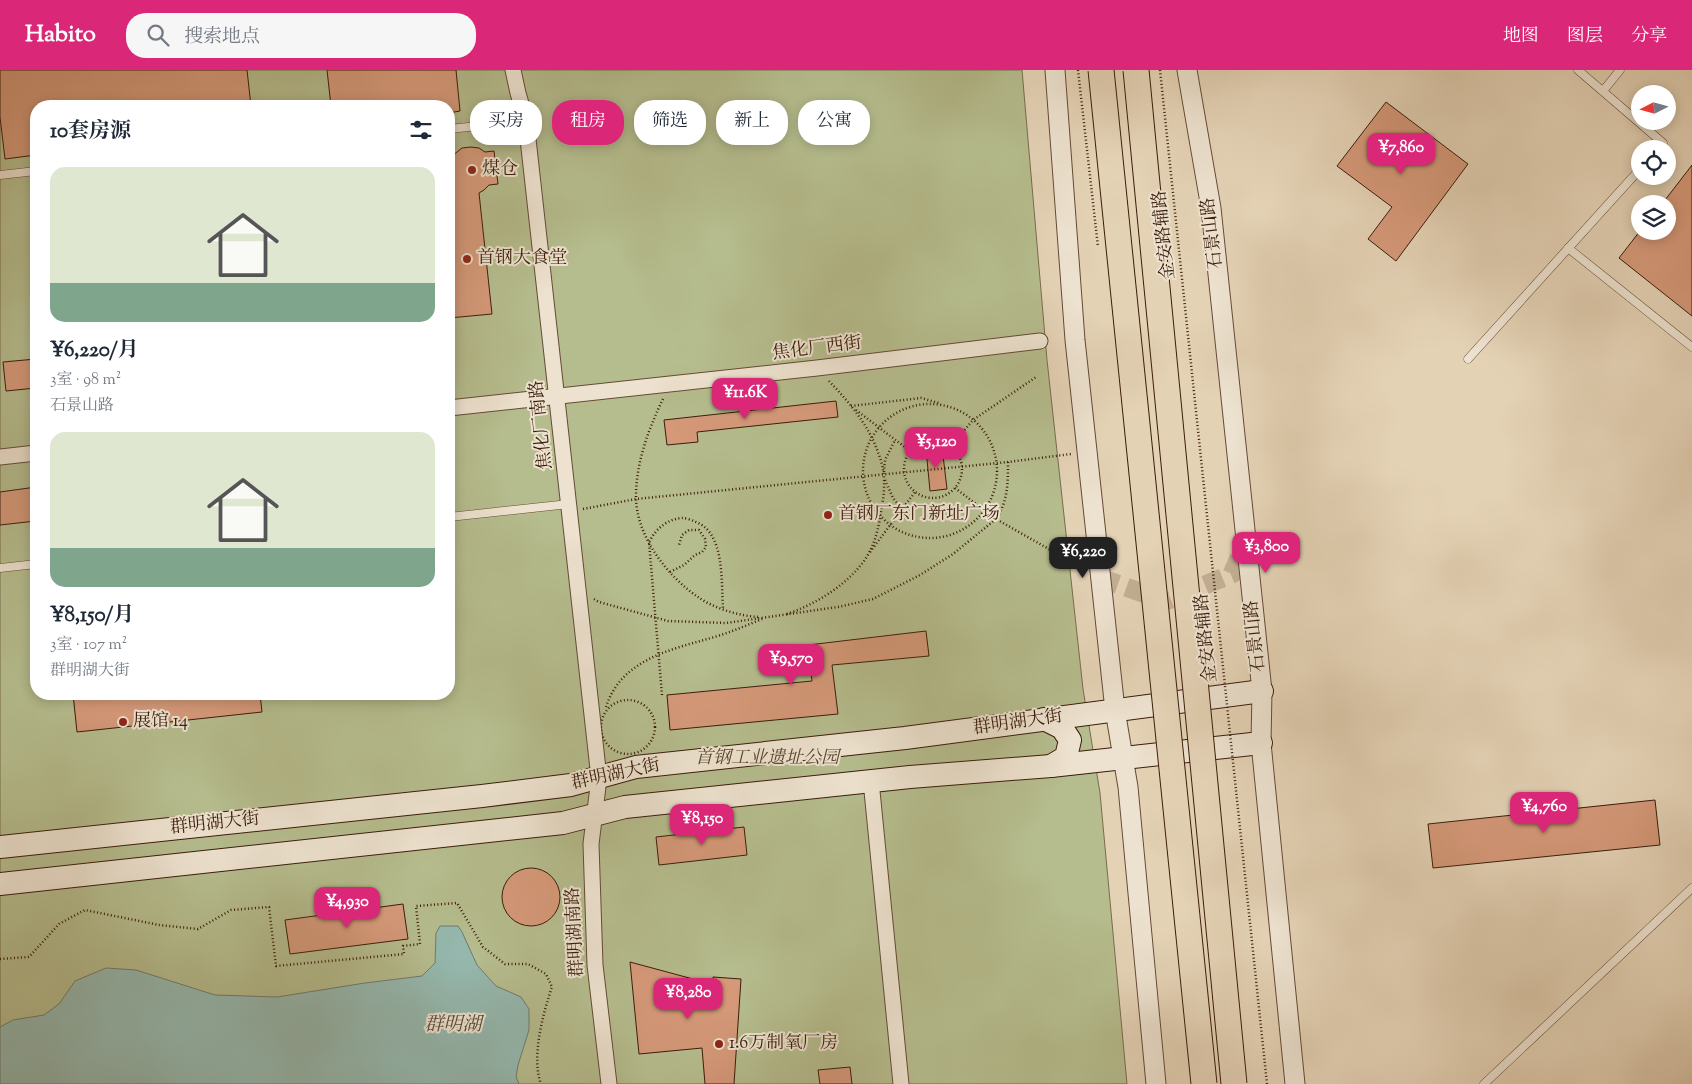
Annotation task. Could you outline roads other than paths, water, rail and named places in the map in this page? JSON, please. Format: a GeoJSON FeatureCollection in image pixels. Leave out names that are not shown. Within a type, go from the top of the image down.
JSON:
{"type":"FeatureCollection","features":[{"type":"Feature","properties":{"kind":"main road"},"geometry":{"type":"LineString","coordinates":[[1101,70],[1204,1084]]}},
{"type":"Feature","properties":{"kind":"main road"},"geometry":{"type":"LineString","coordinates":[[1136,70],[1234,1084]]}},
{"type":"Feature","properties":{"kind":"main road","name":"群明湖大街"},"geometry":{"type":"LineString","coordinates":[[0,847],[482,796],[571,784],[636,768],[905,738],[1262,691]]}},
{"type":"Feature","properties":{"kind":"main road"},"geometry":{"type":"LineString","coordinates":[[1044,719],[1062,728],[1070,740],[1066,757],[1051,766]]}},
{"type":"Feature","properties":{"kind":"main road","name":"群明湖大街"},"geometry":{"type":"LineString","coordinates":[[0,884],[563,823],[625,807],[871,781],[1051,766],[1261,743]]}},
{"type":"Feature","properties":{"kind":"street","name":"焦化厂南路"},"geometry":{"type":"LineString","coordinates":[[513,70],[520,100]]}},
{"type":"Feature","properties":{"kind":"street"},"geometry":{"type":"LineString","coordinates":[[1055,70],[1075,340],[1115,710],[1129,797],[1156,1084]]}},
{"type":"Feature","properties":{"kind":"street","name":"石景山路"},"geometry":{"type":"LineString","coordinates":[[1187,70],[1211,208],[1262,691],[1261,743],[1295,1084]]}},
{"type":"Feature","properties":{"kind":"street","name":"焦化厂南路"},"geometry":{"type":"LineString","coordinates":[[529,145],[599,778]]}},
{"type":"Feature","properties":{"kind":"street","name":"焦化厂西街"},"geometry":{"type":"LineString","coordinates":[[455,407],[817,368],[1040,341]]}},
{"type":"Feature","properties":{"kind":"street"},"geometry":{"type":"LineString","coordinates":[[0,457],[30,454]]}},
{"type":"Feature","properties":{"kind":"street","name":"群明湖南路"},"geometry":{"type":"LineString","coordinates":[[599,778],[593,815],[591,844],[595,964],[609,1084]]}},
{"type":"Feature","properties":{"kind":"street"},"geometry":{"type":"LineString","coordinates":[[871,781],[901,1084]]}},
{"type":"Feature","properties":{"kind":"lane"},"geometry":{"type":"LineString","coordinates":[[1578,70],[1659,140]]}},
{"type":"Feature","properties":{"kind":"lane"},"geometry":{"type":"LineString","coordinates":[[1602,91],[1620,70]]}},
{"type":"Feature","properties":{"kind":"lane"},"geometry":{"type":"LineString","coordinates":[[455,128],[470,127]]}},
{"type":"Feature","properties":{"kind":"lane"},"geometry":{"type":"LineString","coordinates":[[0,176],[30,172]]}},
{"type":"Feature","properties":{"kind":"lane"},"geometry":{"type":"LineString","coordinates":[[1468,359],[1631,179]]}},
{"type":"Feature","properties":{"kind":"lane"},"geometry":{"type":"LineString","coordinates":[[1568,248],[1692,347]]}},
{"type":"Feature","properties":{"kind":"lane"},"geometry":{"type":"LineString","coordinates":[[455,518],[569,508]]}},
{"type":"Feature","properties":{"kind":"lane"},"geometry":{"type":"LineString","coordinates":[[0,568],[30,565]]}},
{"type":"Feature","properties":{"kind":"lane"},"geometry":{"type":"LineString","coordinates":[[1484,1084],[1692,888]]}},
{"type":"Feature","properties":{"kind":"water","name":"群明湖"},"geometry":{"type":"Polygon","coordinates":[[[440,926],[458,926],[477,965],[496,986],[521,997],[529,1009],[529,1030],[516,1077],[519,1084],[0,1084],[0,1027],[13,1020],[44,1015],[59,1004],[75,981],[106,968],[136,970],[215,995],[277,997],[422,976],[435,963],[436,933],[440,926]]]}},
{"type":"Feature","properties":{"kind":"tunnel"},"geometry":{"type":"LineString","coordinates":[[1100,578],[1166,601],[1232,574],[1246,541]]}},
{"type":"Feature","properties":{"kind":"place","name":"煤仓"},"geometry":{"type":"Point","coordinates":[472,170]}},
{"type":"Feature","properties":{"kind":"place","name":"首钢大食堂"},"geometry":{"type":"Point","coordinates":[467,259]}},
{"type":"Feature","properties":{"kind":"place","name":"首钢厂东门新址广场"},"geometry":{"type":"Point","coordinates":[828,515]}},
{"type":"Feature","properties":{"kind":"place","name":"展馆 14"},"geometry":{"type":"Point","coordinates":[123,722]}},
{"type":"Feature","properties":{"kind":"place","name":"1.6万制氧厂房"},"geometry":{"type":"Point","coordinates":[719,1044]}},
{"type":"Feature","properties":{"kind":"park label","name":"首钢工业遗址公园"},"geometry":{"type":"Point","coordinates":[767,759]}}]}
